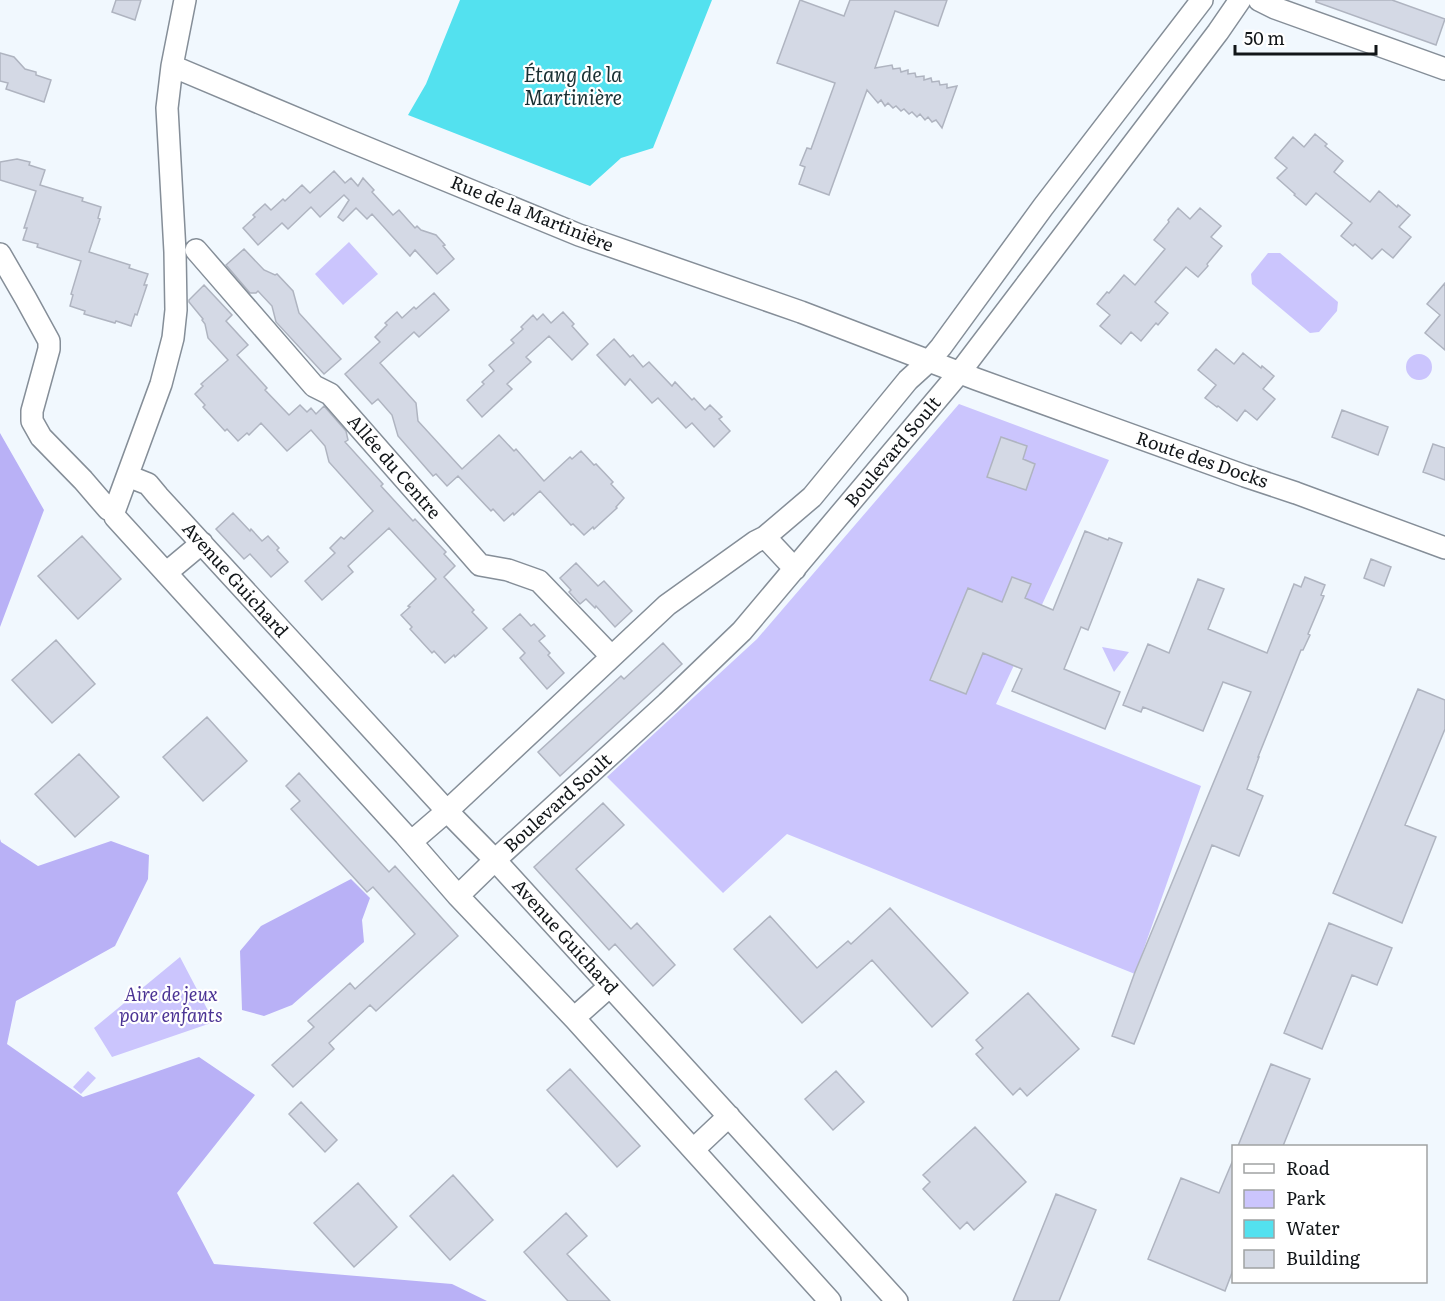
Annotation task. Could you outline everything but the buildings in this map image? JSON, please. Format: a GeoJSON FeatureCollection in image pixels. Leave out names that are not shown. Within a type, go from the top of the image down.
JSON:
{"type":"FeatureCollection","features":[{"type":"Feature","properties":{"kind":"street"},"geometry":{"type":"LineString","coordinates":[[185,0],[172,66],[167,108],[175,252],[176,310],[173,338],[161,384],[114,512],[115,517],[458,896],[574,1018],[830,1301]]}},
{"type":"Feature","properties":{"kind":"street","name":"Boulevard Soult"},"geometry":{"type":"LineString","coordinates":[[411,842],[667,605],[765,537],[812,497],[908,380],[929,361],[1043,207],[1202,0]]}},
{"type":"Feature","properties":{"kind":"street","name":"Boulevard Soult"},"geometry":{"type":"LineString","coordinates":[[458,896],[742,632],[960,372],[1240,0]]}},
{"type":"Feature","properties":{"kind":"street"},"geometry":{"type":"LineString","coordinates":[[1259,0],[1275,8],[1445,69]]}},
{"type":"Feature","properties":{"kind":"street","name":"Rue de la Martinière"},"geometry":{"type":"LineString","coordinates":[[172,66],[579,235],[801,312],[960,372]]}},
{"type":"Feature","properties":{"kind":"street","name":"Allée du Centre"},"geometry":{"type":"LineString","coordinates":[[196,250],[314,386],[330,394],[480,565],[508,570],[539,581],[611,656]]}},
{"type":"Feature","properties":{"kind":"street"},"geometry":{"type":"LineString","coordinates":[[0,254],[49,341],[49,350],[32,411],[32,421],[41,436],[84,480],[108,509],[114,512]]}},
{"type":"Feature","properties":{"kind":"street","name":"Route des Docks"},"geometry":{"type":"LineString","coordinates":[[960,372],[1445,548]]}},
{"type":"Feature","properties":{"kind":"street","name":"Avenue Guichard"},"geometry":{"type":"LineString","coordinates":[[128,476],[148,484],[897,1301]]}},
{"type":"Feature","properties":{"kind":"street"},"geometry":{"type":"LineString","coordinates":[[765,537],[795,569]]}},
{"type":"Feature","properties":{"kind":"street"},"geometry":{"type":"LineString","coordinates":[[166,573],[202,543]]}},
{"type":"Feature","properties":{"kind":"street"},"geometry":{"type":"LineString","coordinates":[[574,1018],[610,986]]}},
{"type":"Feature","properties":{"kind":"street"},"geometry":{"type":"LineString","coordinates":[[694,1149],[729,1116]]}},
{"type":"Feature","properties":{"kind":"green space"},"geometry":{"type":"Polygon","coordinates":[[[349,242],[378,274],[343,305],[315,274],[349,242]]]}},
{"type":"Feature","properties":{"kind":"green space"},"geometry":{"type":"Polygon","coordinates":[[[1268,253],[1280,253],[1338,302],[1337,311],[1319,332],[1310,333],[1252,284],[1251,274],[1268,253]]]}},
{"type":"Feature","properties":{"kind":"green space"},"geometry":{"type":"Polygon","coordinates":[[[1419,354],[1428,358],[1432,367],[1428,376],[1419,380],[1410,376],[1406,367],[1410,358],[1419,354]]]}},
{"type":"Feature","properties":{"kind":"green space"},"geometry":{"type":"Polygon","coordinates":[[[959,404],[1109,460],[996,704],[1201,786],[1135,974],[787,834],[723,893],[607,777],[757,639],[959,404]]]}},
{"type":"Feature","properties":{"kind":"green space"},"geometry":{"type":"Polygon","coordinates":[[[1102,647],[1129,652],[1114,672],[1102,647]]]}},
{"type":"Feature","properties":{"kind":"green space","name":"Aire de jeux pour enfants"},"geometry":{"type":"Polygon","coordinates":[[[180,957],[214,1022],[112,1057],[94,1028],[180,957]]]}},
{"type":"Feature","properties":{"kind":"green space"},"geometry":{"type":"Polygon","coordinates":[[[88,1071],[96,1078],[81,1094],[73,1087],[88,1071]]]}},
{"type":"Feature","properties":{"kind":"shaded area"},"geometry":{"type":"Polygon","coordinates":[[[0,433],[44,510],[0,627],[0,433]]]}},
{"type":"Feature","properties":{"kind":"shaded area"},"geometry":{"type":"Polygon","coordinates":[[[0,839],[1,842],[38,866],[111,841],[149,855],[148,879],[115,946],[16,1001],[7,1044],[83,1097],[199,1057],[255,1095],[177,1193],[214,1264],[452,1284],[487,1301],[0,1301],[0,839]]]}},
{"type":"Feature","properties":{"kind":"shaded area"},"geometry":{"type":"Polygon","coordinates":[[[351,879],[370,898],[362,920],[364,942],[292,1005],[264,1016],[242,1010],[240,951],[261,926],[351,879]]]}},
{"type":"Feature","properties":{"kind":"water","name":"Étang de la Martinière"},"geometry":{"type":"Polygon","coordinates":[[[460,0],[712,0],[653,148],[621,158],[590,186],[408,115],[426,84],[460,0]]]}}]}
